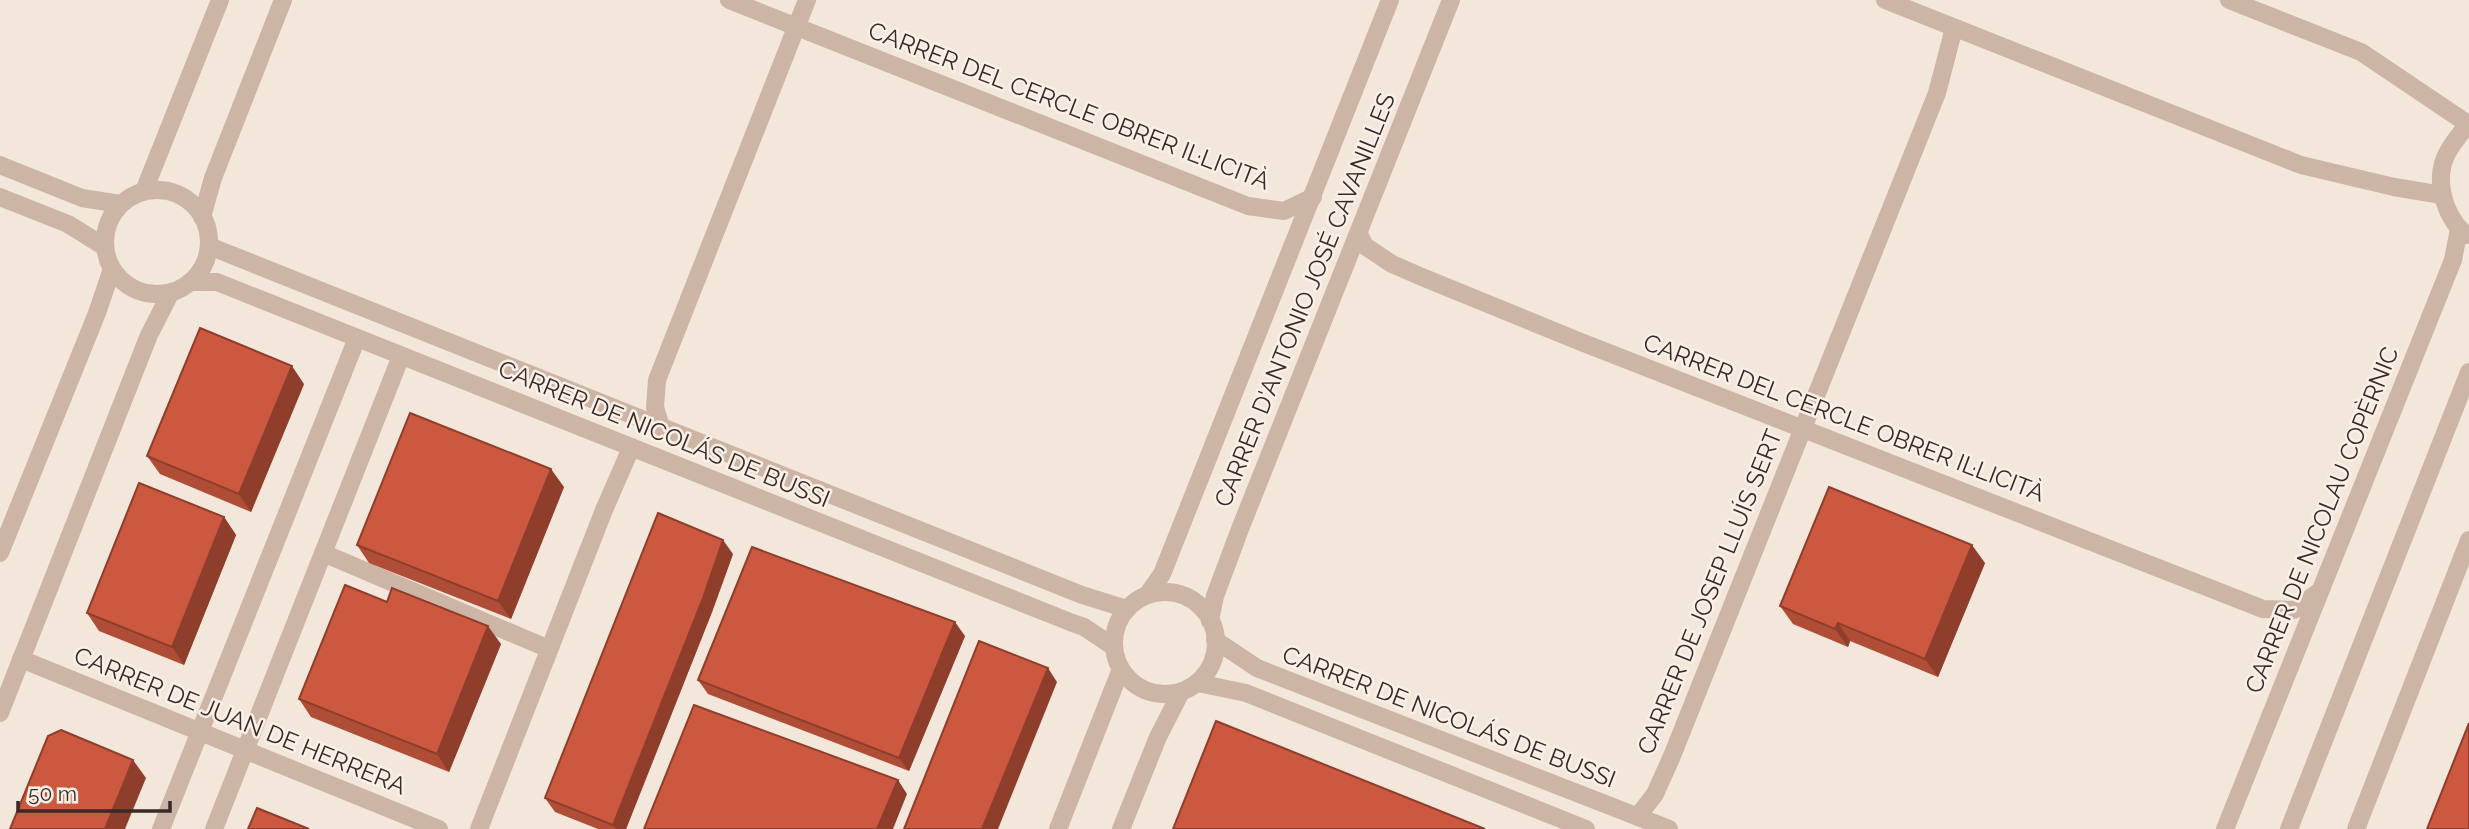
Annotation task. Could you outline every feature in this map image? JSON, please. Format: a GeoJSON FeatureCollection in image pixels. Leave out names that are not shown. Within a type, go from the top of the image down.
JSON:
{"type":"FeatureCollection","features":[{"type":"Feature","properties":{"kind":"street"},"geometry":{"type":"LineString","coordinates":[[144,191],[220,0]]}},
{"type":"Feature","properties":{"kind":"street"},"geometry":{"type":"LineString","coordinates":[[202,217],[213,178],[283,0]]}},
{"type":"Feature","properties":{"kind":"street","name":"CARRER DEL CERCLE OBRER IL·LICITÀ"},"geometry":{"type":"LineString","coordinates":[[729,0],[1248,206],[1284,211],[1312,197]]}},
{"type":"Feature","properties":{"kind":"street"},"geometry":{"type":"LineString","coordinates":[[661,427],[655,407],[657,380],[807,0]]}},
{"type":"Feature","properties":{"kind":"street","name":"CARRER D'ANTONIO JOSÉ CAVANILLES"},"geometry":{"type":"LineString","coordinates":[[1148,594],[1163,574],[1390,0]]}},
{"type":"Feature","properties":{"kind":"street","name":"CARRER D'ANTONIO JOSÉ CAVANILLES"},"geometry":{"type":"LineString","coordinates":[[1210,621],[1214,596],[1451,0]]}},
{"type":"Feature","properties":{"kind":"street"},"geometry":{"type":"LineString","coordinates":[[1885,0],[2301,165],[2394,187],[2442,195]]}},
{"type":"Feature","properties":{"kind":"street"},"geometry":{"type":"LineString","coordinates":[[2229,0],[2361,52],[2469,124],[2447,152],[2441,176],[2446,208],[2464,233]]}},
{"type":"Feature","properties":{"kind":"street","name":"CARRER DE JOSEP LLUÍS SERT"},"geometry":{"type":"LineString","coordinates":[[1638,816],[1655,794],[1672,756],[1937,93],[1954,28]]}},
{"type":"Feature","properties":{"kind":"street"},"geometry":{"type":"LineString","coordinates":[[0,165],[82,198],[120,204]]}},
{"type":"Feature","properties":{"kind":"street"},"geometry":{"type":"LineString","coordinates":[[162,189],[181,195],[197,208],[208,229],[209,246],[205,263],[191,282],[172,292],[152,294],[137,291],[116,276],[107,258],[104,237],[108,221],[120,204],[144,191],[162,189]]}},
{"type":"Feature","properties":{"kind":"street"},"geometry":{"type":"LineString","coordinates":[[0,197],[68,224],[105,247]]}},
{"type":"Feature","properties":{"kind":"street","name":"CARRER DE NICOLAU COPÈRNIC"},"geometry":{"type":"LineString","coordinates":[[2225,829],[2464,233]]}},
{"type":"Feature","properties":{"kind":"street","name":"CARRER DEL CERCLE OBRER IL·LICITÀ"},"geometry":{"type":"LineString","coordinates":[[1359,234],[1366,246],[1392,264],[1534,323],[2263,608],[2294,610],[2320,591]]}},
{"type":"Feature","properties":{"kind":"street","name":"CARRER DE NICOLÁS DE BUSSI"},"geometry":{"type":"LineString","coordinates":[[209,246],[1090,598],[1127,608]]}},
{"type":"Feature","properties":{"kind":"street"},"geometry":{"type":"LineString","coordinates":[[0,553],[113,269]]}},
{"type":"Feature","properties":{"kind":"street","name":"CARRER DE NICOLÁS DE BUSSI"},"geometry":{"type":"LineString","coordinates":[[191,282],[217,282],[1077,625],[1114,647]]}},
{"type":"Feature","properties":{"kind":"street"},"geometry":{"type":"LineString","coordinates":[[0,713],[155,320],[172,292]]}},
{"type":"Feature","properties":{"kind":"street"},"geometry":{"type":"LineString","coordinates":[[161,829],[357,338]]}},
{"type":"Feature","properties":{"kind":"street"},"geometry":{"type":"LineString","coordinates":[[214,829],[401,356]]}},
{"type":"Feature","properties":{"kind":"street"},"geometry":{"type":"LineString","coordinates":[[2289,829],[2469,372]]}},
{"type":"Feature","properties":{"kind":"street"},"geometry":{"type":"LineString","coordinates":[[479,829],[604,510],[631,448]]}},
{"type":"Feature","properties":{"kind":"street"},"geometry":{"type":"LineString","coordinates":[[2356,829],[2469,540]]}},
{"type":"Feature","properties":{"kind":"street"},"geometry":{"type":"LineString","coordinates":[[323,553],[549,649]]}},
{"type":"Feature","properties":{"kind":"street"},"geometry":{"type":"LineString","coordinates":[[1169,592],[1186,596],[1205,610],[1215,629],[1216,648],[1211,666],[1198,682],[1181,692],[1160,695],[1144,691],[1125,677],[1116,661],[1113,639],[1117,622],[1131,603],[1148,594],[1169,592]]}},
{"type":"Feature","properties":{"kind":"street","name":"CARRER DE NICOLÁS DE BUSSI"},"geometry":{"type":"LineString","coordinates":[[1215,640],[1257,668],[1669,829]]}},
{"type":"Feature","properties":{"kind":"street","name":"CARRER DE JUAN DE HERRERA"},"geometry":{"type":"LineString","coordinates":[[22,659],[439,829]]}},
{"type":"Feature","properties":{"kind":"street"},"geometry":{"type":"LineString","coordinates":[[1058,829],[1121,670]]}},
{"type":"Feature","properties":{"kind":"street","name":"CARRER DE NICOLÁS DE BUSSI"},"geometry":{"type":"LineString","coordinates":[[1198,682],[1246,693],[1587,829]]}},
{"type":"Feature","properties":{"kind":"street"},"geometry":{"type":"LineString","coordinates":[[1121,829],[1158,737],[1181,692]]}},
{"type":"Feature","properties":{"kind":"building"},"geometry":{"type":"Polygon","coordinates":[[[200,328],[292,366],[239,494],[147,456],[200,328]]]}},
{"type":"Feature","properties":{"kind":"building"},"geometry":{"type":"Polygon","coordinates":[[[410,413],[551,469],[498,601],[357,545],[410,413]]]}},
{"type":"Feature","properties":{"kind":"building"},"geometry":{"type":"Polygon","coordinates":[[[139,483],[224,517],[172,647],[87,613],[139,483]]]}},
{"type":"Feature","properties":{"kind":"building"},"geometry":{"type":"Polygon","coordinates":[[[1829,487],[1972,545],[1925,659],[1838,623],[1835,629],[1780,606],[1829,487]]]}},
{"type":"Feature","properties":{"kind":"building"},"geometry":{"type":"Polygon","coordinates":[[[658,513],[723,540],[703,598],[613,825],[545,798],[658,513]]]}},
{"type":"Feature","properties":{"kind":"building"},"geometry":{"type":"Polygon","coordinates":[[[752,547],[955,622],[899,758],[698,680],[752,547]]]}},
{"type":"Feature","properties":{"kind":"building"},"geometry":{"type":"Polygon","coordinates":[[[345,585],[387,602],[392,588],[488,626],[437,754],[299,699],[345,585]]]}},
{"type":"Feature","properties":{"kind":"building"},"geometry":{"type":"Polygon","coordinates":[[[979,641],[1048,668],[982,829],[904,829],[979,641]]]}},
{"type":"Feature","properties":{"kind":"building"},"geometry":{"type":"Polygon","coordinates":[[[694,705],[898,780],[877,829],[644,829],[694,705]]]}},
{"type":"Feature","properties":{"kind":"building"},"geometry":{"type":"Polygon","coordinates":[[[1216,721],[1485,829],[1173,829],[1216,721]]]}},
{"type":"Feature","properties":{"kind":"building"},"geometry":{"type":"Polygon","coordinates":[[[2469,723],[2469,829],[2427,829],[2469,723]]]}},
{"type":"Feature","properties":{"kind":"building"},"geometry":{"type":"Polygon","coordinates":[[[61,730],[133,760],[105,829],[10,829],[48,736],[61,730]]]}},
{"type":"Feature","properties":{"kind":"building"},"geometry":{"type":"Polygon","coordinates":[[[257,808],[309,829],[248,829],[257,808]]]}}]}
